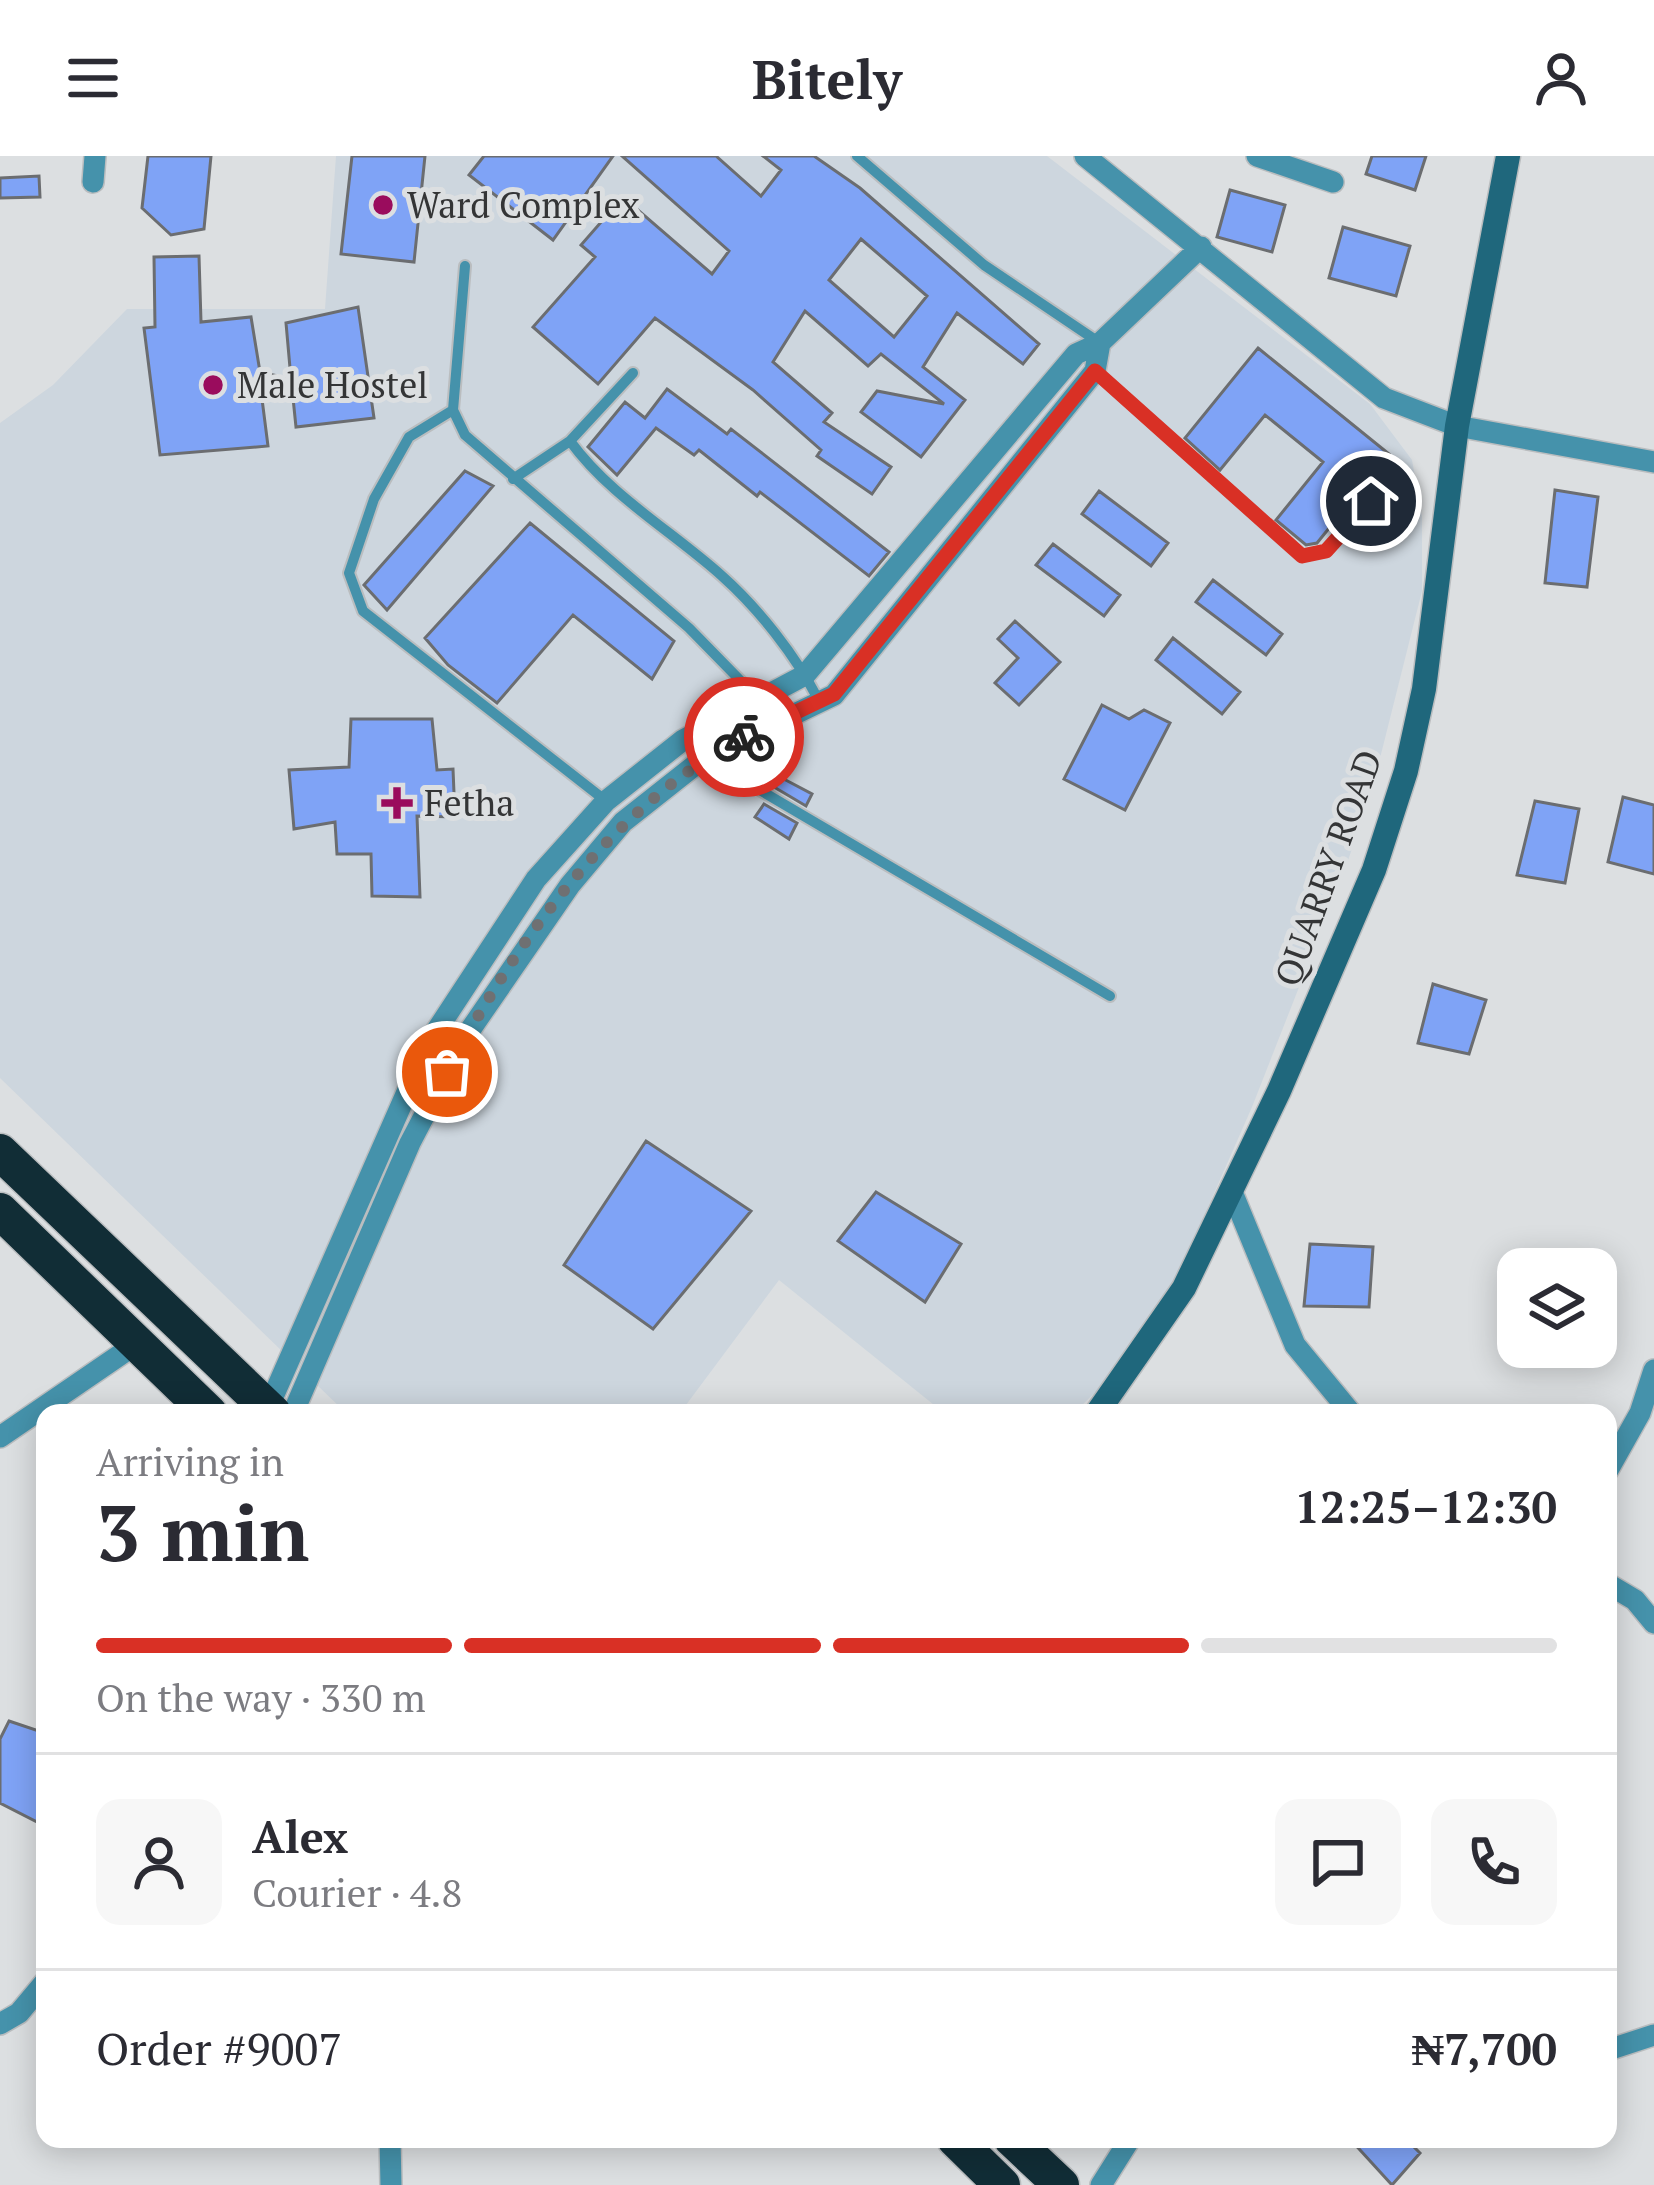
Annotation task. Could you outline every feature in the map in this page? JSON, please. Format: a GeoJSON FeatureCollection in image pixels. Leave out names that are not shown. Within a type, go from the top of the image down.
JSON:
{"type":"FeatureCollection","features":[{"type":"Feature","properties":{"kind":"highway"},"geometry":{"type":"LineString","coordinates":[[0,1152],[270,1404]]}},
{"type":"Feature","properties":{"kind":"highway"},"geometry":{"type":"LineString","coordinates":[[0,1211],[199,1404]]}},
{"type":"Feature","properties":{"kind":"highway"},"geometry":{"type":"LineString","coordinates":[[964,2148],[1002,2185]]}},
{"type":"Feature","properties":{"kind":"highway"},"geometry":{"type":"LineString","coordinates":[[1022,2148],[1061,2185]]}},
{"type":"Feature","properties":{"kind":"street"},"geometry":{"type":"LineString","coordinates":[[94,156],[94,182]]}},
{"type":"Feature","properties":{"kind":"street"},"geometry":{"type":"LineString","coordinates":[[1085,156],[1384,398],[1457,425],[1654,462]]}},
{"type":"Feature","properties":{"kind":"street"},"geometry":{"type":"LineString","coordinates":[[1257,156],[1333,182]]}},
{"type":"Feature","properties":{"kind":"street","name":"QUARRY ROAD"},"geometry":{"type":"LineString","coordinates":[[1103,1404],[1184,1288],[1232,1192],[1338,958],[1406,772],[1424,689],[1457,425],[1508,156]]}},
{"type":"Feature","properties":{"kind":"street"},"geometry":{"type":"LineString","coordinates":[[281,1404],[429,1042],[536,879],[606,801],[683,740],[805,675],[1076,354],[1100,343],[1201,247]]}},
{"type":"Feature","properties":{"kind":"street"},"geometry":{"type":"LineString","coordinates":[[282,1404],[466,1036],[570,885],[622,822],[704,758],[834,694],[1095,371],[1100,343]]}},
{"type":"Feature","properties":{"kind":"street"},"geometry":{"type":"LineString","coordinates":[[1019,422],[1041,440]]}},
{"type":"Feature","properties":{"kind":"street"},"geometry":{"type":"LineString","coordinates":[[930,530],[953,548]]}},
{"type":"Feature","properties":{"kind":"street"},"geometry":{"type":"LineString","coordinates":[[1232,1192],[1295,1345],[1344,1404]]}},
{"type":"Feature","properties":{"kind":"street"},"geometry":{"type":"LineString","coordinates":[[48,1404],[136,1344]]}},
{"type":"Feature","properties":{"kind":"street"},"geometry":{"type":"LineString","coordinates":[[1617,1454],[1640,1413],[1654,1370]]}},
{"type":"Feature","properties":{"kind":"street"},"geometry":{"type":"LineString","coordinates":[[0,1437],[36,1412]]}},
{"type":"Feature","properties":{"kind":"street"},"geometry":{"type":"LineString","coordinates":[[1617,1589],[1635,1600],[1654,1623]]}},
{"type":"Feature","properties":{"kind":"street"},"geometry":{"type":"LineString","coordinates":[[0,2024],[19,2013],[36,1993]]}},
{"type":"Feature","properties":{"kind":"street"},"geometry":{"type":"LineString","coordinates":[[1617,2047],[1654,2035]]}},
{"type":"Feature","properties":{"kind":"street"},"geometry":{"type":"LineString","coordinates":[[390,2148],[392,2185]]}},
{"type":"Feature","properties":{"kind":"street"},"geometry":{"type":"LineString","coordinates":[[1101,2185],[1124,2148]]}},
{"type":"Feature","properties":{"kind":"lane"},"geometry":{"type":"LineString","coordinates":[[857,156],[984,265],[1100,343]]}},
{"type":"Feature","properties":{"kind":"lane"},"geometry":{"type":"LineString","coordinates":[[465,266],[453,410],[465,435],[689,628],[778,719]]}},
{"type":"Feature","properties":{"kind":"lane"},"geometry":{"type":"LineString","coordinates":[[1095,371],[1302,556],[1326,551],[1393,476]]}},
{"type":"Feature","properties":{"kind":"lane"},"geometry":{"type":"LineString","coordinates":[[513,479],[571,441],[633,373]]}},
{"type":"Feature","properties":{"kind":"lane"},"geometry":{"type":"LineString","coordinates":[[453,410],[409,437],[374,499],[349,573],[363,611],[606,801]]}},
{"type":"Feature","properties":{"kind":"lane"},"geometry":{"type":"LineString","coordinates":[[571,441],[602,479],[724,578],[805,675],[818,699]]}},
{"type":"Feature","properties":{"kind":"lane"},"geometry":{"type":"LineString","coordinates":[[704,758],[1111,996]]}},
{"type":"Feature","properties":{"kind":"shaded area"},"geometry":{"type":"Polygon","coordinates":[[[336,156],[1047,156],[1370,404],[1412,460],[1422,517],[1422,591],[1372,790],[1343,875],[1252,1107],[1164,1307],[1120,1368],[1083,1404],[933,1404],[779,1280],[687,1404],[337,1404],[0,1078],[0,423],[53,385],[127,309],[325,309],[336,156]]]}},
{"type":"Feature","properties":{"kind":"building"},"geometry":{"type":"Polygon","coordinates":[[[148,156],[211,156],[204,229],[171,235],[142,208],[148,156]]]}},
{"type":"Feature","properties":{"kind":"building","name":"Ward Complex"},"geometry":{"type":"Polygon","coordinates":[[[352,156],[425,156],[414,262],[341,254],[352,156]]]}},
{"type":"Feature","properties":{"kind":"building"},"geometry":{"type":"Polygon","coordinates":[[[484,156],[613,156],[553,240],[469,175],[484,156]]]}},
{"type":"Feature","properties":{"kind":"building"},"geometry":{"type":"Polygon","coordinates":[[[622,156],[716,156],[761,196],[781,170],[763,156],[814,156],[860,188],[1039,344],[1023,364],[957,313],[923,367],[965,400],[921,457],[861,412],[877,391],[944,404],[881,354],[868,366],[805,311],[773,362],[832,413],[824,422],[891,467],[872,494],[817,456],[821,450],[753,390],[655,318],[598,384],[533,327],[595,257],[581,245],[623,197],[712,274],[729,251],[622,156]],[[861,239],[829,280],[894,337],[927,296],[861,239]]]}},
{"type":"Feature","properties":{"kind":"building"},"geometry":{"type":"Polygon","coordinates":[[[1372,156],[1426,156],[1415,190],[1366,174],[1372,156]]]}},
{"type":"Feature","properties":{"kind":"building"},"geometry":{"type":"Polygon","coordinates":[[[39,176],[40,197],[0,198],[0,178],[39,176]]]}},
{"type":"Feature","properties":{"kind":"building"},"geometry":{"type":"Polygon","coordinates":[[[1230,190],[1285,205],[1272,252],[1217,237],[1230,190]]]}},
{"type":"Feature","properties":{"kind":"building"},"geometry":{"type":"Polygon","coordinates":[[[1343,227],[1410,246],[1396,296],[1329,278],[1343,227]]]}},
{"type":"Feature","properties":{"kind":"building"},"geometry":{"type":"Polygon","coordinates":[[[199,256],[201,322],[251,317],[260,372],[291,379],[286,323],[358,307],[374,418],[296,427],[292,388],[262,399],[268,446],[160,455],[144,328],[155,327],[154,257],[199,256]]]}},
{"type":"Feature","properties":{"kind":"building"},"geometry":{"type":"Polygon","coordinates":[[[1258,348],[1389,454],[1317,543],[1306,545],[1276,520],[1323,462],[1265,415],[1220,470],[1185,438],[1258,348]]]}},
{"type":"Feature","properties":{"kind":"building"},"geometry":{"type":"Polygon","coordinates":[[[667,389],[727,434],[731,429],[889,552],[869,576],[760,492],[757,496],[699,450],[694,455],[656,428],[617,475],[588,447],[625,402],[645,418],[667,389]]]}},
{"type":"Feature","properties":{"kind":"building"},"geometry":{"type":"Polygon","coordinates":[[[465,471],[493,486],[387,610],[364,585],[465,471]]]}},
{"type":"Feature","properties":{"kind":"building"},"geometry":{"type":"Polygon","coordinates":[[[1555,490],[1598,497],[1587,587],[1545,583],[1555,490]]]}},
{"type":"Feature","properties":{"kind":"building"},"geometry":{"type":"Polygon","coordinates":[[[1099,491],[1168,543],[1151,566],[1082,514],[1099,491]]]}},
{"type":"Feature","properties":{"kind":"building"},"geometry":{"type":"Polygon","coordinates":[[[530,523],[674,641],[652,679],[573,615],[497,703],[448,665],[425,638],[530,523]]]}},
{"type":"Feature","properties":{"kind":"building"},"geometry":{"type":"Polygon","coordinates":[[[1053,544],[1120,595],[1104,616],[1036,565],[1053,544]]]}},
{"type":"Feature","properties":{"kind":"building"},"geometry":{"type":"Polygon","coordinates":[[[1213,580],[1282,634],[1266,655],[1196,602],[1213,580]]]}},
{"type":"Feature","properties":{"kind":"building"},"geometry":{"type":"Polygon","coordinates":[[[1015,621],[1060,662],[1019,705],[995,683],[1018,658],[998,639],[1015,621]]]}},
{"type":"Feature","properties":{"kind":"building"},"geometry":{"type":"Polygon","coordinates":[[[1173,638],[1240,692],[1222,714],[1156,660],[1173,638]]]}},
{"type":"Feature","properties":{"kind":"building"},"geometry":{"type":"Polygon","coordinates":[[[1102,705],[1129,719],[1144,710],[1170,723],[1125,810],[1064,779],[1102,705]]]}},
{"type":"Feature","properties":{"kind":"building"},"geometry":{"type":"Polygon","coordinates":[[[351,719],[432,719],[437,770],[453,769],[455,817],[417,816],[420,897],[372,896],[371,854],[337,854],[335,822],[294,829],[289,770],[349,767],[351,719]]]}},
{"type":"Feature","properties":{"kind":"building"},"geometry":{"type":"Polygon","coordinates":[[[780,777],[812,794],[806,806],[774,787],[780,777]]]}},
{"type":"Feature","properties":{"kind":"building"},"geometry":{"type":"Polygon","coordinates":[[[1623,797],[1654,805],[1654,874],[1608,862],[1623,797]]]}},
{"type":"Feature","properties":{"kind":"building"},"geometry":{"type":"Polygon","coordinates":[[[1535,801],[1579,809],[1565,883],[1517,875],[1535,801]]]}},
{"type":"Feature","properties":{"kind":"building"},"geometry":{"type":"Polygon","coordinates":[[[764,804],[797,823],[789,839],[755,817],[764,804]]]}},
{"type":"Feature","properties":{"kind":"building"},"geometry":{"type":"Polygon","coordinates":[[[1433,984],[1486,1000],[1469,1054],[1418,1043],[1433,984]]]}},
{"type":"Feature","properties":{"kind":"building"},"geometry":{"type":"Polygon","coordinates":[[[646,1141],[751,1211],[653,1329],[564,1265],[646,1141]]]}},
{"type":"Feature","properties":{"kind":"building"},"geometry":{"type":"Polygon","coordinates":[[[876,1192],[961,1244],[925,1302],[838,1241],[876,1192]]]}},
{"type":"Feature","properties":{"kind":"building"},"geometry":{"type":"Polygon","coordinates":[[[1310,1244],[1373,1247],[1369,1307],[1304,1306],[1310,1244]]]}},
{"type":"Feature","properties":{"kind":"building"},"geometry":{"type":"Polygon","coordinates":[[[9,1721],[36,1730],[36,1821],[0,1803],[0,1739],[9,1721]]]}},
{"type":"Feature","properties":{"kind":"building"},"geometry":{"type":"Polygon","coordinates":[[[1358,2148],[1415,2148],[1420,2153],[1392,2185],[1358,2148]]]}},
{"type":"Feature","properties":{"kind":"way so far"},"geometry":{"type":"LineString","coordinates":[[447,1072],[516,961],[622,822],[704,758],[744,737]]}},
{"type":"Feature","properties":{"kind":"place","name":"Ward Complex"},"geometry":{"type":"Point","coordinates":[383,205]}},
{"type":"Feature","properties":{"kind":"place","name":"Male Hostel"},"geometry":{"type":"Point","coordinates":[213,385]}},
{"type":"Feature","properties":{"kind":"place","name":"Fetha"},"geometry":{"type":"Point","coordinates":[397,803]}},
{"type":"Feature","properties":{"kind":"route"},"geometry":{"type":"LineString","coordinates":[[744,737],[834,694],[1095,371],[1302,556],[1326,551],[1371,501]]}}]}
